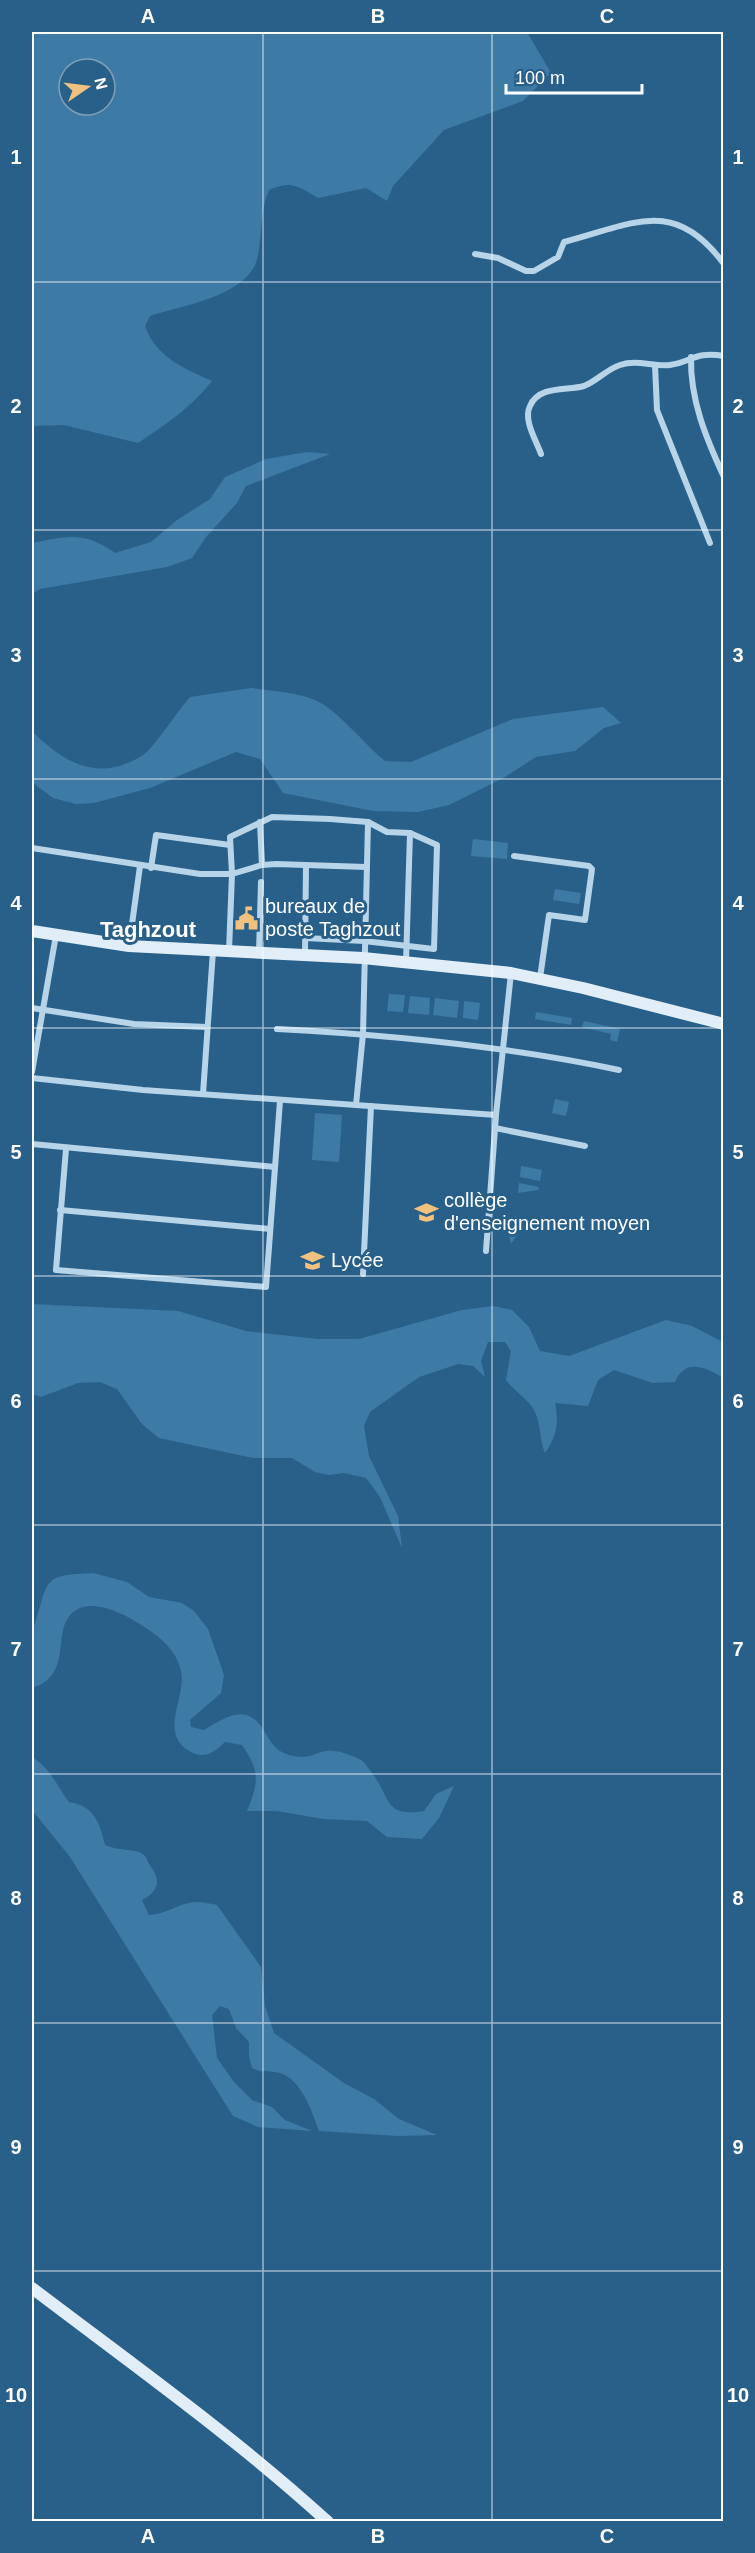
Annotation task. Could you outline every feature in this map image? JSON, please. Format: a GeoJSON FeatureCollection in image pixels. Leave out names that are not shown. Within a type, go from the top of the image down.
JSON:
{"type":"FeatureCollection","features":[{"type":"Feature","properties":{"kind":"main road"},"geometry":{"type":"LineString","coordinates":[[32,931],[129,946],[363,958],[511,973],[540,978],[723,1024]]}},
{"type":"Feature","properties":{"kind":"main road"},"geometry":{"type":"LineString","coordinates":[[32,2288],[205,2420],[297,2493],[328,2522]]}},
{"type":"Feature","properties":{"kind":"street"},"geometry":{"type":"LineString","coordinates":[[475,254],[498,258],[526,271],[534,271],[558,257],[564,242],[656,219],[679,223],[696,232],[723,264]]}},
{"type":"Feature","properties":{"kind":"street"},"geometry":{"type":"LineString","coordinates":[[541,454],[529,424],[528,408],[533,400],[555,388],[582,386],[618,365],[636,362],[672,365],[691,357],[713,354],[723,356]]}},
{"type":"Feature","properties":{"kind":"street"},"geometry":{"type":"LineString","coordinates":[[691,357],[691,379],[696,407],[723,477]]}},
{"type":"Feature","properties":{"kind":"street"},"geometry":{"type":"LineString","coordinates":[[655,365],[657,410],[710,543]]}},
{"type":"Feature","properties":{"kind":"street"},"geometry":{"type":"LineString","coordinates":[[229,952],[232,874],[230,837],[272,817],[368,822],[387,832],[410,833],[437,845],[434,949],[364,941],[305,938]]}},
{"type":"Feature","properties":{"kind":"street"},"geometry":{"type":"LineString","coordinates":[[260,822],[262,865]]}},
{"type":"Feature","properties":{"kind":"street"},"geometry":{"type":"LineString","coordinates":[[356,1105],[363,1034],[368,822]]}},
{"type":"Feature","properties":{"kind":"street"},"geometry":{"type":"LineString","coordinates":[[406,962],[410,833]]}},
{"type":"Feature","properties":{"kind":"street"},"geometry":{"type":"LineString","coordinates":[[151,868],[156,835],[230,845]]}},
{"type":"Feature","properties":{"kind":"street"},"geometry":{"type":"LineString","coordinates":[[32,848],[151,868],[232,874],[262,865],[366,867]]}},
{"type":"Feature","properties":{"kind":"street"},"geometry":{"type":"LineString","coordinates":[[514,856],[589,866],[591,869],[585,920],[549,915],[540,978]]}},
{"type":"Feature","properties":{"kind":"street"},"geometry":{"type":"LineString","coordinates":[[305,955],[306,865]]}},
{"type":"Feature","properties":{"kind":"street"},"geometry":{"type":"LineString","coordinates":[[129,946],[140,866]]}},
{"type":"Feature","properties":{"kind":"street"},"geometry":{"type":"LineString","coordinates":[[260,953],[261,882]]}},
{"type":"Feature","properties":{"kind":"street"},"geometry":{"type":"LineString","coordinates":[[32,1072],[56,935]]}},
{"type":"Feature","properties":{"kind":"street"},"geometry":{"type":"LineString","coordinates":[[203,1094],[213,951]]}},
{"type":"Feature","properties":{"kind":"street"},"geometry":{"type":"LineString","coordinates":[[486,1251],[496,1114],[511,973]]}},
{"type":"Feature","properties":{"kind":"street"},"geometry":{"type":"LineString","coordinates":[[32,1008],[134,1024],[207,1027]]}},
{"type":"Feature","properties":{"kind":"street"},"geometry":{"type":"LineString","coordinates":[[277,1029],[363,1034],[503,1049],[619,1070]]}},
{"type":"Feature","properties":{"kind":"street"},"geometry":{"type":"LineString","coordinates":[[32,1078],[280,1101],[496,1114]]}},
{"type":"Feature","properties":{"kind":"street"},"geometry":{"type":"LineString","coordinates":[[66,1149],[56,1270],[266,1287],[280,1101]]}},
{"type":"Feature","properties":{"kind":"street"},"geometry":{"type":"LineString","coordinates":[[363,1274],[371,1106]]}},
{"type":"Feature","properties":{"kind":"street"},"geometry":{"type":"LineString","coordinates":[[495,1128],[585,1146]]}},
{"type":"Feature","properties":{"kind":"street"},"geometry":{"type":"LineString","coordinates":[[32,1144],[275,1167]]}},
{"type":"Feature","properties":{"kind":"street"},"geometry":{"type":"LineString","coordinates":[[60,1210],[270,1229]]}},
{"type":"Feature","properties":{"kind":"shaded area"},"geometry":{"type":"Polygon","coordinates":[[[32,32],[527,32],[551,73],[523,101],[444,130],[393,186],[387,201],[366,188],[318,198],[305,190],[289,185],[269,190],[264,207],[257,259],[251,272],[241,282],[212,298],[150,316],[145,326],[163,354],[181,366],[212,381],[178,415],[138,443],[64,425],[32,426],[32,32]]]}},
{"type":"Feature","properties":{"kind":"shaded area"},"geometry":{"type":"Polygon","coordinates":[[[307,452],[330,454],[246,486],[237,503],[206,537],[192,558],[167,567],[40,589],[32,594],[32,543],[66,537],[85,538],[115,553],[151,542],[177,520],[210,499],[225,477],[266,459],[307,452]]]}},
{"type":"Feature","properties":{"kind":"shaded area"},"geometry":{"type":"Polygon","coordinates":[[[251,688],[292,693],[315,700],[333,711],[385,761],[411,762],[513,719],[603,707],[621,723],[604,728],[575,751],[536,757],[505,777],[449,805],[418,812],[373,811],[283,793],[260,759],[236,752],[150,788],[94,803],[76,804],[53,798],[32,782],[32,731],[57,753],[70,760],[83,766],[112,768],[127,763],[148,751],[190,697],[251,688]]]}},
{"type":"Feature","properties":{"kind":"shaded area"},"geometry":{"type":"Polygon","coordinates":[[[473,839],[508,843],[507,859],[471,856],[473,839]]]}},
{"type":"Feature","properties":{"kind":"shaded area"},"geometry":{"type":"Polygon","coordinates":[[[555,889],[581,893],[579,904],[553,900],[555,889]]]}},
{"type":"Feature","properties":{"kind":"shaded area"},"geometry":{"type":"Polygon","coordinates":[[[389,994],[405,995],[403,1012],[387,1011],[389,994]]]}},
{"type":"Feature","properties":{"kind":"shaded area"},"geometry":{"type":"Polygon","coordinates":[[[410,996],[430,998],[429,1015],[408,1013],[410,996]]]}},
{"type":"Feature","properties":{"kind":"shaded area"},"geometry":{"type":"Polygon","coordinates":[[[435,998],[459,1001],[457,1018],[433,1015],[435,998]]]}},
{"type":"Feature","properties":{"kind":"shaded area"},"geometry":{"type":"Polygon","coordinates":[[[464,1001],[480,1003],[478,1020],[463,1018],[464,1001]]]}},
{"type":"Feature","properties":{"kind":"shaded area"},"geometry":{"type":"Polygon","coordinates":[[[536,1012],[572,1018],[571,1025],[535,1019],[536,1012]]]}},
{"type":"Feature","properties":{"kind":"shaded area"},"geometry":{"type":"Polygon","coordinates":[[[584,1021],[620,1029],[617,1042],[610,1040],[611,1034],[582,1027],[584,1021]]]}},
{"type":"Feature","properties":{"kind":"shaded area"},"geometry":{"type":"Polygon","coordinates":[[[555,1099],[569,1102],[566,1116],[552,1113],[555,1099]]]}},
{"type":"Feature","properties":{"kind":"shaded area"},"geometry":{"type":"Polygon","coordinates":[[[315,1113],[342,1115],[339,1162],[312,1160],[315,1113]]]}},
{"type":"Feature","properties":{"kind":"shaded area"},"geometry":{"type":"Polygon","coordinates":[[[521,1166],[542,1170],[540,1181],[520,1177],[521,1166]]]}},
{"type":"Feature","properties":{"kind":"shaded area"},"geometry":{"type":"Polygon","coordinates":[[[519,1183],[539,1187],[538,1190],[518,1193],[519,1183]]]}},
{"type":"Feature","properties":{"kind":"shaded area"},"geometry":{"type":"Polygon","coordinates":[[[513,1223],[524,1225],[511,1244],[508,1229],[513,1223]]]}},
{"type":"Feature","properties":{"kind":"shaded area"},"geometry":{"type":"Polygon","coordinates":[[[32,1304],[178,1311],[246,1331],[318,1339],[359,1339],[462,1310],[493,1306],[512,1310],[529,1327],[540,1351],[569,1356],[666,1320],[692,1326],[723,1342],[723,1378],[703,1368],[690,1367],[679,1374],[675,1382],[653,1383],[614,1370],[598,1380],[588,1406],[555,1403],[556,1429],[545,1453],[535,1412],[506,1380],[511,1351],[505,1342],[488,1342],[481,1361],[485,1377],[473,1366],[458,1364],[419,1377],[370,1412],[364,1426],[369,1456],[398,1516],[402,1548],[380,1497],[366,1478],[344,1473],[329,1475],[315,1472],[292,1458],[253,1458],[159,1438],[142,1424],[117,1389],[100,1382],[78,1383],[41,1397],[32,1394],[32,1304]]]}},
{"type":"Feature","properties":{"kind":"shaded area"},"geometry":{"type":"Polygon","coordinates":[[[93,1573],[127,1582],[149,1597],[182,1603],[194,1611],[208,1629],[224,1675],[221,1693],[190,1720],[191,1727],[204,1730],[230,1716],[241,1714],[258,1722],[273,1745],[284,1753],[307,1757],[333,1751],[350,1755],[365,1763],[390,1804],[402,1811],[424,1811],[436,1794],[454,1786],[439,1818],[422,1839],[387,1837],[367,1821],[323,1819],[277,1811],[247,1811],[254,1792],[256,1777],[252,1762],[242,1745],[225,1742],[207,1755],[198,1755],[182,1746],[176,1737],[175,1727],[182,1682],[178,1661],[161,1639],[128,1617],[111,1609],[86,1606],[70,1615],[65,1625],[54,1672],[46,1681],[32,1688],[32,1628],[46,1589],[50,1582],[64,1575],[93,1573]]]}},
{"type":"Feature","properties":{"kind":"shaded area"},"geometry":{"type":"Polygon","coordinates":[[[32,1757],[49,1772],[69,1802],[78,1804],[90,1812],[98,1823],[105,1845],[138,1852],[145,1856],[157,1880],[152,1893],[142,1900],[149,1915],[191,1903],[202,1902],[217,1905],[261,1967],[265,2006],[274,2033],[344,2083],[374,2099],[399,2119],[437,2135],[398,2136],[319,2131],[305,2098],[294,2082],[280,2073],[252,2068],[249,2042],[236,2028],[229,2009],[220,2006],[212,2015],[217,2058],[234,2082],[252,2100],[272,2107],[285,2120],[312,2131],[258,2127],[233,2116],[70,1857],[32,1810],[32,1757]]]}},
{"type":"Feature","properties":{"kind":"place","name":"bureaux de poste Taghzout"},"geometry":{"type":"Point","coordinates":[247,918]}},
{"type":"Feature","properties":{"kind":"place","name":"collège d'enseignement moyen"},"geometry":{"type":"Point","coordinates":[426,1212]}},
{"type":"Feature","properties":{"kind":"place","name":"Lycée"},"geometry":{"type":"Point","coordinates":[313,1260]}},
{"type":"Feature","properties":{"kind":"district","name":"Taghzout"},"geometry":{"type":"Point","coordinates":[148,929]}}]}
